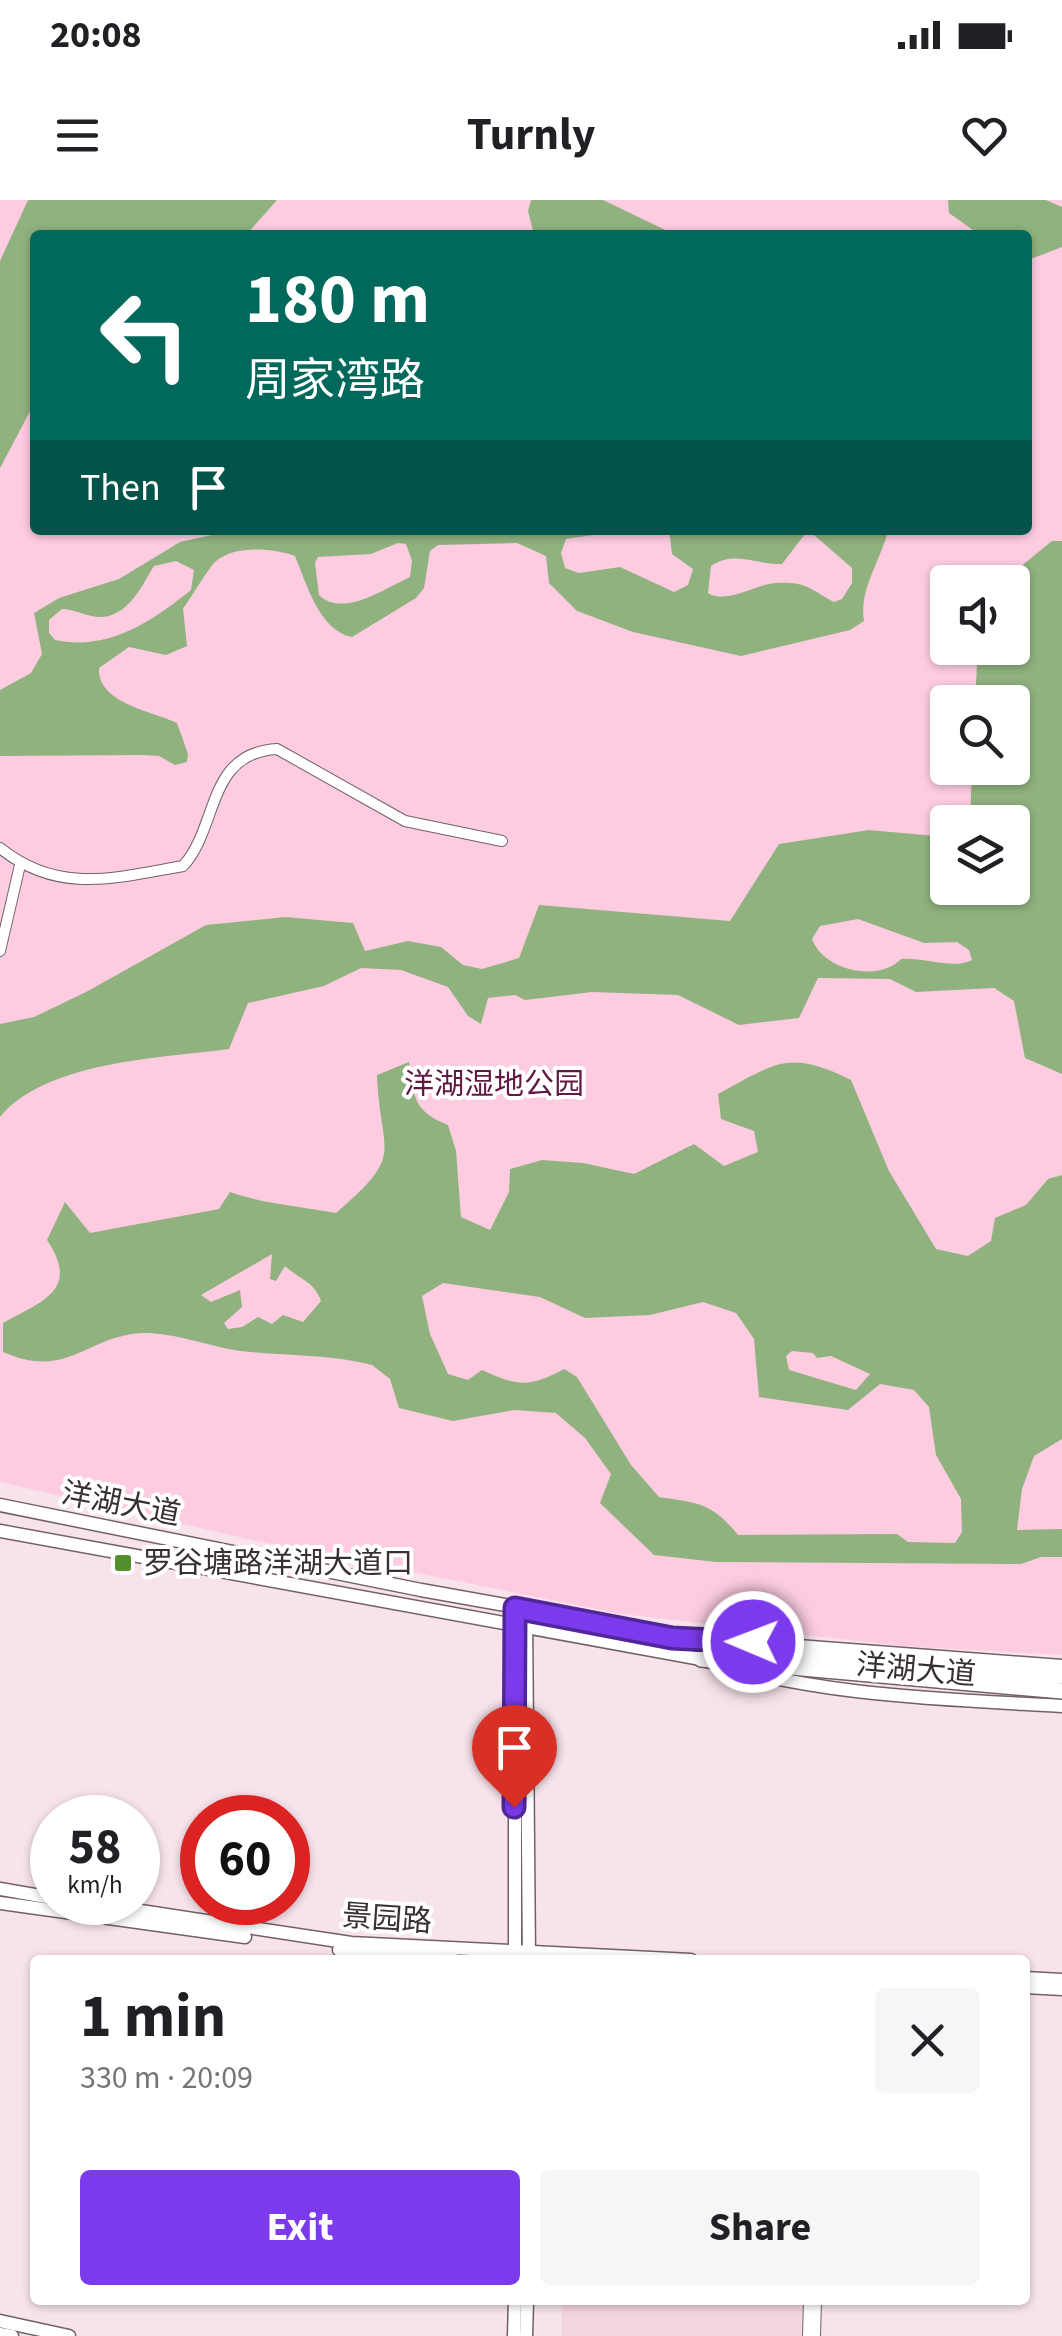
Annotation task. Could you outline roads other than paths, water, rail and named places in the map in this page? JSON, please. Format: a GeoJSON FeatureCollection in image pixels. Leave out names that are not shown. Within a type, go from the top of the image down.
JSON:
{"type":"FeatureCollection","features":[{"type":"Feature","properties":{"kind":"highway"},"geometry":{"type":"LineString","coordinates":[[700,1641],[843,1669],[1062,1676]]}},
{"type":"Feature","properties":{"kind":"highway"},"geometry":{"type":"LineString","coordinates":[[701,1659],[1062,1691]]}},
{"type":"Feature","properties":{"kind":"main road","name":"洋湖大道"},"geometry":{"type":"LineString","coordinates":[[0,1505],[700,1641],[1062,1666]]}},
{"type":"Feature","properties":{"kind":"main road","name":"洋湖大道"},"geometry":{"type":"LineString","coordinates":[[0,1531],[701,1659],[762,1679],[942,1699],[1062,1706]]}},
{"type":"Feature","properties":{"kind":"main road"},"geometry":{"type":"LineString","coordinates":[[514,1955],[520,1609]]}},
{"type":"Feature","properties":{"kind":"main road"},"geometry":{"type":"LineString","coordinates":[[520,1625],[529,1955]]}},
{"type":"Feature","properties":{"kind":"main road"},"geometry":{"type":"LineString","coordinates":[[0,1890],[30,1895]]}},
{"type":"Feature","properties":{"kind":"main road","name":"景园路"},"geometry":{"type":"LineString","coordinates":[[0,1903],[389,1955]]}},
{"type":"Feature","properties":{"kind":"main road","name":"景园路"},"geometry":{"type":"LineString","coordinates":[[160,1914],[351,1943],[501,1955]]}},
{"type":"Feature","properties":{"kind":"main road"},"geometry":{"type":"LineString","coordinates":[[1030,1978],[1062,1980]]}},
{"type":"Feature","properties":{"kind":"main road"},"geometry":{"type":"LineString","coordinates":[[1030,1987],[1062,1990]]}},
{"type":"Feature","properties":{"kind":"main road"},"geometry":{"type":"LineString","coordinates":[[514,2336],[515,2305]]}},
{"type":"Feature","properties":{"kind":"main road"},"geometry":{"type":"LineString","coordinates":[[526,2305],[526,2336]]}},
{"type":"Feature","properties":{"kind":"main road"},"geometry":{"type":"LineString","coordinates":[[0,2321],[69,2336]]}},
{"type":"Feature","properties":{"kind":"main road"},"geometry":{"type":"LineString","coordinates":[[0,2334],[12,2336]]}},
{"type":"Feature","properties":{"kind":"street"},"geometry":{"type":"LineString","coordinates":[[0,848],[20,865],[70,881],[183,866],[195,854],[209,806],[228,775],[244,756],[277,749],[405,821],[502,840]]}},
{"type":"Feature","properties":{"kind":"street"},"geometry":{"type":"LineString","coordinates":[[0,951],[20,865]]}},
{"type":"Feature","properties":{"kind":"street"},"geometry":{"type":"LineString","coordinates":[[811,2336],[812,2305]]}},
{"type":"Feature","properties":{"kind":"place","name":"罗谷塘路洋湖大道口"},"geometry":{"type":"Point","coordinates":[123,1563]}},
{"type":"Feature","properties":{"kind":"park label","name":"洋湖湿地公园"},"geometry":{"type":"Point","coordinates":[494,1084]}}]}
